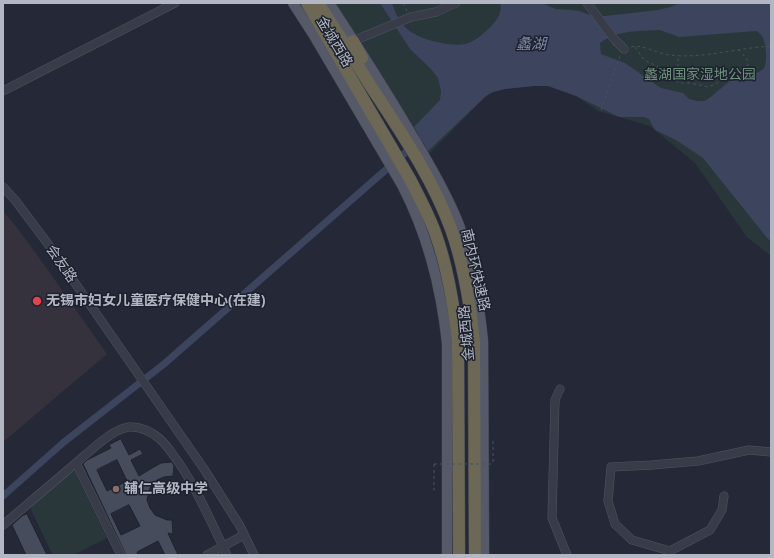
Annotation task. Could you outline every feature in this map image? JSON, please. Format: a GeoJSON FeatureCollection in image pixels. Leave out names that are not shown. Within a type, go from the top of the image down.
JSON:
{"type":"FeatureCollection","features":[{"type":"Feature","properties":{"kind":"highway"},"geometry":{"type":"LineString","coordinates":[[300,3],[322,29]]}},
{"type":"Feature","properties":{"kind":"highway","name":"南内环快速路"},"geometry":{"type":"LineString","coordinates":[[307,3],[381,139],[406,182],[423,206],[435,234],[444,261],[455,316],[458,364],[459,555]]}},
{"type":"Feature","properties":{"kind":"highway","name":"南内环快速路"},"geometry":{"type":"LineString","coordinates":[[318,3],[401,124],[426,167],[450,228],[461,263],[471,313],[474,342],[474,555]]}},
{"type":"Feature","properties":{"kind":"highway"},"geometry":{"type":"LineString","coordinates":[[353,41],[401,124]]}},
{"type":"Feature","properties":{"kind":"main road","name":"金城西路"},"geometry":{"type":"LineString","coordinates":[[293,3],[381,139]]}},
{"type":"Feature","properties":{"kind":"main road","name":"金城西路"},"geometry":{"type":"LineString","coordinates":[[329,3],[353,41]]}},
{"type":"Feature","properties":{"kind":"main road","name":"金城西路"},"geometry":{"type":"LineString","coordinates":[[426,167],[446,195],[459,225],[468,254],[480,312],[484,372],[484,555]]}},
{"type":"Feature","properties":{"kind":"main road","name":"金城西路"},"geometry":{"type":"LineString","coordinates":[[406,182],[426,238],[438,282],[447,343],[447,555]]}},
{"type":"Feature","properties":{"kind":"street"},"geometry":{"type":"LineString","coordinates":[[3,91],[175,3]]}},
{"type":"Feature","properties":{"kind":"street"},"geometry":{"type":"LineString","coordinates":[[353,41],[405,20],[436,12],[456,3]]}},
{"type":"Feature","properties":{"kind":"street"},"geometry":{"type":"LineString","coordinates":[[589,5],[622,52]]}},
{"type":"Feature","properties":{"kind":"street","name":"会友路"},"geometry":{"type":"LineString","coordinates":[[3,187],[48,244],[223,497],[244,535]]}},
{"type":"Feature","properties":{"kind":"street"},"geometry":{"type":"LineString","coordinates":[[560,388],[555,400],[552,518],[567,555]]}},
{"type":"Feature","properties":{"kind":"street"},"geometry":{"type":"LineString","coordinates":[[3,525],[114,432],[128,427],[137,428],[153,434],[161,439],[172,453],[189,478],[227,555]]}},
{"type":"Feature","properties":{"kind":"street"},"geometry":{"type":"LineString","coordinates":[[724,496],[722,510],[710,530],[670,551],[632,540],[615,524],[608,501],[611,467],[652,466],[698,461],[749,450],[771,452]]}},
{"type":"Feature","properties":{"kind":"street"},"geometry":{"type":"LineString","coordinates":[[76,463],[121,555]]}},
{"type":"Feature","properties":{"kind":"street"},"geometry":{"type":"LineString","coordinates":[[207,555],[244,535],[254,555]]}},
{"type":"Feature","properties":{"kind":"path"},"geometry":{"type":"LineString","coordinates":[[635,46],[644,60],[658,66],[672,79],[679,82],[708,87],[716,84],[724,76],[748,65],[747,59],[737,49]]}},
{"type":"Feature","properties":{"kind":"path"},"geometry":{"type":"LineString","coordinates":[[601,110],[622,52],[635,46],[668,55],[678,56],[694,56],[737,49],[771,46]]}},
{"type":"Feature","properties":{"kind":"path"},"geometry":{"type":"LineString","coordinates":[[672,79],[678,68],[678,56]]}},
{"type":"Feature","properties":{"kind":"path"},"geometry":{"type":"LineString","coordinates":[[441,458],[441,466]]}},
{"type":"Feature","properties":{"kind":"path"},"geometry":{"type":"LineString","coordinates":[[441,490],[434,490],[434,464],[493,464]]}},
{"type":"Feature","properties":{"kind":"shaded area","name":"无锡市妇女儿童医疗保健中心(在建)"},"geometry":{"type":"Polygon","coordinates":[[[3,211],[50,273],[107,354],[3,442],[3,211]]]}},
{"type":"Feature","properties":{"kind":"green space","name":"蠡湖"},"geometry":{"type":"Polygon","coordinates":[[[331,3],[771,3],[771,256],[747,237],[695,163],[650,126],[598,111],[576,96],[548,86],[505,89],[493,92],[486,96],[426,157],[331,3]]]}},
{"type":"Feature","properties":{"kind":"green space"},"geometry":{"type":"Polygon","coordinates":[[[70,472],[75,472],[107,538],[73,555],[53,555],[31,510],[32,504],[70,472]]]}},
{"type":"Feature","properties":{"kind":"water","name":"蠡湖"},"geometry":{"type":"Polygon","coordinates":[[[380,3],[392,3],[400,22],[417,35],[433,41],[458,45],[469,43],[480,37],[489,28],[500,14],[500,3],[542,3],[556,9],[579,11],[590,15],[605,16],[658,10],[680,3],[771,3],[771,241],[703,158],[676,140],[655,130],[649,119],[644,117],[619,117],[576,96],[548,86],[505,89],[493,92],[486,96],[428,151],[414,127],[440,100],[441,91],[438,78],[431,69],[410,49],[380,3]],[[660,30],[621,33],[600,43],[601,54],[625,63],[661,88],[683,93],[689,99],[698,101],[705,101],[729,81],[738,76],[758,72],[764,68],[766,56],[764,41],[761,34],[756,31],[679,37],[660,30]]]}},
{"type":"Feature","properties":{"kind":"building"},"geometry":{"type":"Polygon","coordinates":[[[121,439],[129,455],[140,449],[143,454],[131,460],[139,476],[161,463],[172,462],[174,466],[173,476],[164,477],[152,484],[147,500],[155,515],[167,520],[172,520],[173,534],[168,533],[178,555],[165,555],[158,541],[137,552],[138,555],[126,555],[83,464],[87,460],[111,448],[109,445],[121,439]],[[117,460],[97,470],[107,491],[127,481],[117,460]],[[129,505],[111,514],[121,535],[140,526],[129,505]]]}},
{"type":"Feature","properties":{"kind":"building"},"geometry":{"type":"Polygon","coordinates":[[[27,514],[47,555],[26,555],[12,525],[22,516],[27,514]]]}},
{"type":"Feature","properties":{"kind":"waterway"},"geometry":{"type":"LineString","coordinates":[[3,496],[64,442],[164,364],[421,139]]}},
{"type":"Feature","properties":{"kind":"place","name":"无锡市妇女儿童医疗保健中心(在建)"},"geometry":{"type":"Point","coordinates":[37,301]}},
{"type":"Feature","properties":{"kind":"place","name":"辅仁高级中学"},"geometry":{"type":"Point","coordinates":[116,489]}},
{"type":"Feature","properties":{"kind":"park label","name":"蠡湖国家湿地公园"},"geometry":{"type":"Point","coordinates":[700,75]}}]}
